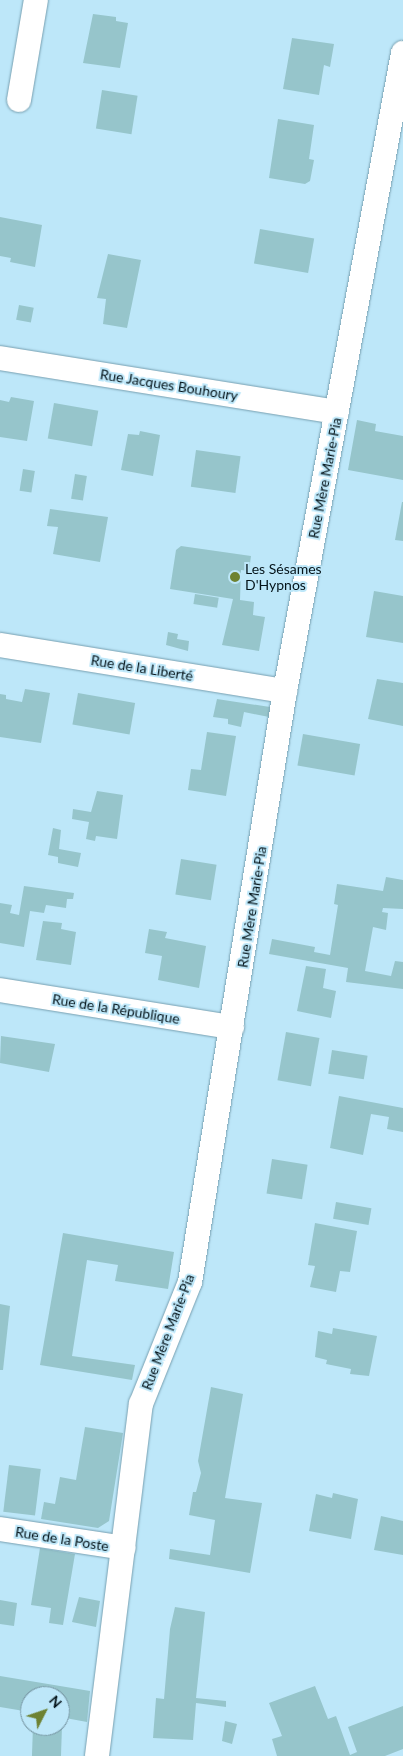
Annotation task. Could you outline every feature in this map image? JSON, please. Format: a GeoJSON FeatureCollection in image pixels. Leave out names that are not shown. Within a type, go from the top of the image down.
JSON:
{"type":"FeatureCollection","features":[{"type":"Feature","properties":{"kind":"street"},"geometry":{"type":"LineString","coordinates":[[19,100],[36,0]]}},
{"type":"Feature","properties":{"kind":"street","name":"Rue Mère Marie-Pia"},"geometry":{"type":"LineString","coordinates":[[97,1756],[141,1404],[190,1282],[285,692],[403,53]]}},
{"type":"Feature","properties":{"kind":"street","name":"Rue Jacques Bouhoury"},"geometry":{"type":"LineString","coordinates":[[0,358],[337,412]]}},
{"type":"Feature","properties":{"kind":"street","name":"Rue de la Liberté"},"geometry":{"type":"LineString","coordinates":[[0,645],[285,692]]}},
{"type":"Feature","properties":{"kind":"street","name":"Rue de la République"},"geometry":{"type":"LineString","coordinates":[[0,990],[232,1027]]}},
{"type":"Feature","properties":{"kind":"street","name":"Rue de la Poste"},"geometry":{"type":"LineString","coordinates":[[0,1529],[124,1548]]}},
{"type":"Feature","properties":{"kind":"building"},"geometry":{"type":"Polygon","coordinates":[[[93,14],[116,17],[116,21],[128,23],[120,68],[83,63],[93,14]]]}},
{"type":"Feature","properties":{"kind":"building"},"geometry":{"type":"Polygon","coordinates":[[[292,38],[334,44],[330,67],[324,65],[319,95],[283,89],[292,38]]]}},
{"type":"Feature","properties":{"kind":"building"},"geometry":{"type":"Polygon","coordinates":[[[102,90],[138,96],[131,134],[96,129],[102,90]]]}},
{"type":"Feature","properties":{"kind":"building"},"geometry":{"type":"Polygon","coordinates":[[[278,119],[314,125],[309,159],[314,160],[310,181],[305,184],[269,178],[278,119]]]}},
{"type":"Feature","properties":{"kind":"building"},"geometry":{"type":"Polygon","coordinates":[[[0,217],[42,225],[35,267],[10,262],[11,258],[0,256],[0,217]]]}},
{"type":"Feature","properties":{"kind":"building"},"geometry":{"type":"Polygon","coordinates":[[[260,229],[314,239],[308,273],[254,263],[260,229]]]}},
{"type":"Feature","properties":{"kind":"building"},"geometry":{"type":"Polygon","coordinates":[[[108,254],[141,260],[127,328],[103,324],[106,299],[97,298],[108,254]]]}},
{"type":"Feature","properties":{"kind":"building"},"geometry":{"type":"Polygon","coordinates":[[[19,305],[34,308],[31,323],[16,320],[19,305]]]}},
{"type":"Feature","properties":{"kind":"building"},"geometry":{"type":"Polygon","coordinates":[[[11,397],[34,401],[27,441],[0,437],[0,400],[9,402],[11,397]]]}},
{"type":"Feature","properties":{"kind":"building"},"geometry":{"type":"Polygon","coordinates":[[[54,403],[98,411],[92,446],[48,438],[54,403]]]}},
{"type":"Feature","properties":{"kind":"building"},"geometry":{"type":"Polygon","coordinates":[[[357,420],[376,424],[375,431],[403,436],[403,480],[348,470],[357,420]]]}},
{"type":"Feature","properties":{"kind":"building"},"geometry":{"type":"Polygon","coordinates":[[[140,431],[160,435],[153,476],[121,470],[128,434],[139,435],[140,431]]]}},
{"type":"Feature","properties":{"kind":"building"},"geometry":{"type":"Polygon","coordinates":[[[196,450],[241,456],[235,493],[191,487],[196,450]]]}},
{"type":"Feature","properties":{"kind":"building"},"geometry":{"type":"Polygon","coordinates":[[[23,469],[35,471],[31,493],[20,491],[23,469]]]}},
{"type":"Feature","properties":{"kind":"building"},"geometry":{"type":"Polygon","coordinates":[[[75,474],[87,476],[83,501],[71,499],[75,474]]]}},
{"type":"Feature","properties":{"kind":"building"},"geometry":{"type":"Polygon","coordinates":[[[403,502],[403,541],[395,540],[403,502]]]}},
{"type":"Feature","properties":{"kind":"building"},"geometry":{"type":"Polygon","coordinates":[[[50,509],[108,517],[100,562],[53,554],[58,527],[47,526],[50,509]]]}},
{"type":"Feature","properties":{"kind":"building"},"geometry":{"type":"Polygon","coordinates":[[[181,546],[251,556],[249,571],[241,570],[240,600],[254,602],[253,615],[265,617],[259,651],[222,645],[233,599],[170,589],[176,550],[181,546]]]}},
{"type":"Feature","properties":{"kind":"building"},"geometry":{"type":"Polygon","coordinates":[[[374,591],[403,596],[403,643],[366,637],[374,591]]]}},
{"type":"Feature","properties":{"kind":"building"},"geometry":{"type":"Polygon","coordinates":[[[195,594],[219,598],[217,608],[193,604],[195,594]]]}},
{"type":"Feature","properties":{"kind":"building"},"geometry":{"type":"Polygon","coordinates":[[[168,632],[178,634],[177,639],[189,641],[188,651],[166,645],[168,632]]]}},
{"type":"Feature","properties":{"kind":"building"},"geometry":{"type":"Polygon","coordinates":[[[377,679],[403,683],[403,726],[368,719],[377,679]]]}},
{"type":"Feature","properties":{"kind":"building"},"geometry":{"type":"Polygon","coordinates":[[[25,689],[50,693],[41,743],[0,737],[0,694],[6,695],[6,699],[22,702],[25,689]]]}},
{"type":"Feature","properties":{"kind":"building"},"geometry":{"type":"Polygon","coordinates":[[[78,693],[135,703],[130,735],[72,725],[78,693]]]}},
{"type":"Feature","properties":{"kind":"building"},"geometry":{"type":"Polygon","coordinates":[[[217,699],[270,707],[269,717],[244,712],[241,727],[228,724],[228,719],[213,717],[217,699]]]}},
{"type":"Feature","properties":{"kind":"building"},"geometry":{"type":"Polygon","coordinates":[[[207,732],[236,736],[226,796],[188,790],[191,769],[201,770],[207,732]]]}},
{"type":"Feature","properties":{"kind":"building"},"geometry":{"type":"Polygon","coordinates":[[[303,734],[360,744],[355,776],[297,766],[303,734]]]}},
{"type":"Feature","properties":{"kind":"building"},"geometry":{"type":"Polygon","coordinates":[[[97,791],[123,795],[117,839],[96,836],[95,841],[86,839],[89,822],[72,819],[73,809],[91,812],[97,791]]]}},
{"type":"Feature","properties":{"kind":"building"},"geometry":{"type":"Polygon","coordinates":[[[53,828],[61,830],[59,849],[81,853],[78,867],[58,863],[58,857],[48,855],[53,828]]]}},
{"type":"Feature","properties":{"kind":"building"},"geometry":{"type":"Polygon","coordinates":[[[181,859],[217,865],[211,900],[175,895],[181,859]]]}},
{"type":"Feature","properties":{"kind":"building"},"geometry":{"type":"Polygon","coordinates":[[[386,877],[403,880],[403,909],[383,908],[382,912],[388,913],[386,930],[373,927],[365,971],[391,976],[395,961],[403,962],[403,989],[346,982],[348,968],[269,954],[272,939],[315,947],[314,952],[330,955],[338,905],[334,904],[337,884],[383,891],[386,877]]]}},
{"type":"Feature","properties":{"kind":"building"},"geometry":{"type":"Polygon","coordinates":[[[24,886],[74,893],[73,899],[67,899],[66,908],[46,905],[44,913],[30,911],[24,947],[0,943],[0,903],[12,905],[10,913],[19,915],[24,886]]]}},
{"type":"Feature","properties":{"kind":"building"},"geometry":{"type":"Polygon","coordinates":[[[43,921],[62,923],[61,929],[76,932],[71,965],[36,960],[43,921]]]}},
{"type":"Feature","properties":{"kind":"building"},"geometry":{"type":"Polygon","coordinates":[[[149,929],[167,932],[165,938],[206,946],[199,988],[158,980],[162,956],[145,953],[149,929]]]}},
{"type":"Feature","properties":{"kind":"building"},"geometry":{"type":"Polygon","coordinates":[[[306,966],[326,969],[323,988],[336,991],[331,1018],[297,1011],[306,966]]]}},
{"type":"Feature","properties":{"kind":"building"},"geometry":{"type":"Polygon","coordinates":[[[286,1032],[319,1038],[311,1086],[277,1080],[286,1032]]]}},
{"type":"Feature","properties":{"kind":"building"},"geometry":{"type":"Polygon","coordinates":[[[1,1036],[55,1044],[49,1072],[0,1063],[1,1036]]]}},
{"type":"Feature","properties":{"kind":"building"},"geometry":{"type":"Polygon","coordinates":[[[332,1050],[368,1056],[364,1079],[328,1074],[332,1050]]]}},
{"type":"Feature","properties":{"kind":"building"},"geometry":{"type":"Polygon","coordinates":[[[339,1096],[403,1108],[403,1132],[387,1129],[389,1117],[371,1114],[363,1155],[330,1148],[339,1096]]]}},
{"type":"Feature","properties":{"kind":"building"},"geometry":{"type":"Polygon","coordinates":[[[272,1159],[308,1165],[302,1199],[267,1194],[272,1159]]]}},
{"type":"Feature","properties":{"kind":"building"},"geometry":{"type":"Polygon","coordinates":[[[336,1202],[371,1208],[369,1225],[333,1219],[336,1202]]]}},
{"type":"Feature","properties":{"kind":"building"},"geometry":{"type":"Polygon","coordinates":[[[315,1223],[357,1231],[350,1272],[340,1271],[336,1292],[310,1287],[315,1266],[308,1265],[315,1223]]]}},
{"type":"Feature","properties":{"kind":"building"},"geometry":{"type":"Polygon","coordinates":[[[63,1233],[174,1252],[168,1289],[115,1281],[118,1265],[87,1260],[72,1356],[135,1365],[132,1380],[40,1365],[63,1233]]]}},
{"type":"Feature","properties":{"kind":"building"},"geometry":{"type":"Polygon","coordinates":[[[0,1304],[10,1306],[3,1370],[0,1370],[0,1304]]]}},
{"type":"Feature","properties":{"kind":"building"},"geometry":{"type":"Polygon","coordinates":[[[333,1328],[377,1336],[369,1376],[350,1374],[351,1369],[326,1364],[327,1360],[315,1357],[318,1331],[332,1334],[333,1328]]]}},
{"type":"Feature","properties":{"kind":"building"},"geometry":{"type":"Polygon","coordinates":[[[211,1387],[243,1394],[225,1498],[262,1503],[250,1573],[169,1559],[170,1549],[210,1555],[215,1520],[189,1515],[193,1492],[196,1492],[201,1473],[198,1461],[211,1387]]]}},
{"type":"Feature","properties":{"kind":"building"},"geometry":{"type":"Polygon","coordinates":[[[85,1427],[123,1433],[109,1521],[98,1528],[41,1519],[44,1502],[55,1504],[60,1477],[76,1480],[85,1427]]]}},
{"type":"Feature","properties":{"kind":"building"},"geometry":{"type":"Polygon","coordinates":[[[9,1465],[41,1469],[35,1516],[3,1512],[9,1465]]]}},
{"type":"Feature","properties":{"kind":"building"},"geometry":{"type":"Polygon","coordinates":[[[333,1493],[358,1499],[351,1539],[309,1531],[316,1494],[332,1498],[333,1493]]]}},
{"type":"Feature","properties":{"kind":"building"},"geometry":{"type":"Polygon","coordinates":[[[381,1516],[403,1521],[403,1555],[374,1550],[381,1516]]]}},
{"type":"Feature","properties":{"kind":"building"},"geometry":{"type":"Polygon","coordinates":[[[40,1548],[75,1554],[63,1625],[49,1623],[51,1608],[31,1605],[40,1548]]]}},
{"type":"Feature","properties":{"kind":"building"},"geometry":{"type":"Polygon","coordinates":[[[79,1597],[100,1601],[96,1627],[72,1622],[79,1597]]]}},
{"type":"Feature","properties":{"kind":"building"},"geometry":{"type":"Polygon","coordinates":[[[0,1600],[17,1603],[14,1626],[0,1624],[0,1600]]]}},
{"type":"Feature","properties":{"kind":"building"},"geometry":{"type":"Polygon","coordinates":[[[175,1607],[205,1612],[196,1698],[226,1701],[226,1707],[196,1703],[193,1740],[153,1738],[156,1698],[164,1699],[170,1629],[175,1607]]]}},
{"type":"Feature","properties":{"kind":"building"},"geometry":{"type":"Polygon","coordinates":[[[0,1676],[60,1686],[20,1686],[20,1710],[0,1707],[0,1676]]]}},
{"type":"Feature","properties":{"kind":"building"},"geometry":{"type":"Polygon","coordinates":[[[315,1686],[328,1719],[336,1716],[350,1755],[357,1752],[348,1727],[403,1706],[403,1749],[385,1756],[277,1756],[272,1739],[282,1736],[269,1703],[315,1686]]]}},
{"type":"Feature","properties":{"kind":"building"},"geometry":{"type":"Polygon","coordinates":[[[70,1688],[90,1691],[87,1722],[70,1719],[70,1688]]]}},
{"type":"Feature","properties":{"kind":"building"},"geometry":{"type":"Polygon","coordinates":[[[225,1721],[237,1724],[232,1744],[222,1741],[225,1721]]]}},
{"type":"Feature","properties":{"kind":"building"},"geometry":{"type":"Polygon","coordinates":[[[33,1736],[62,1736],[61,1756],[32,1756],[33,1736]]]}},
{"type":"Feature","properties":{"kind":"place","name":"Les Sésames D'Hypnos"},"geometry":{"type":"Point","coordinates":[235,577]}}]}
